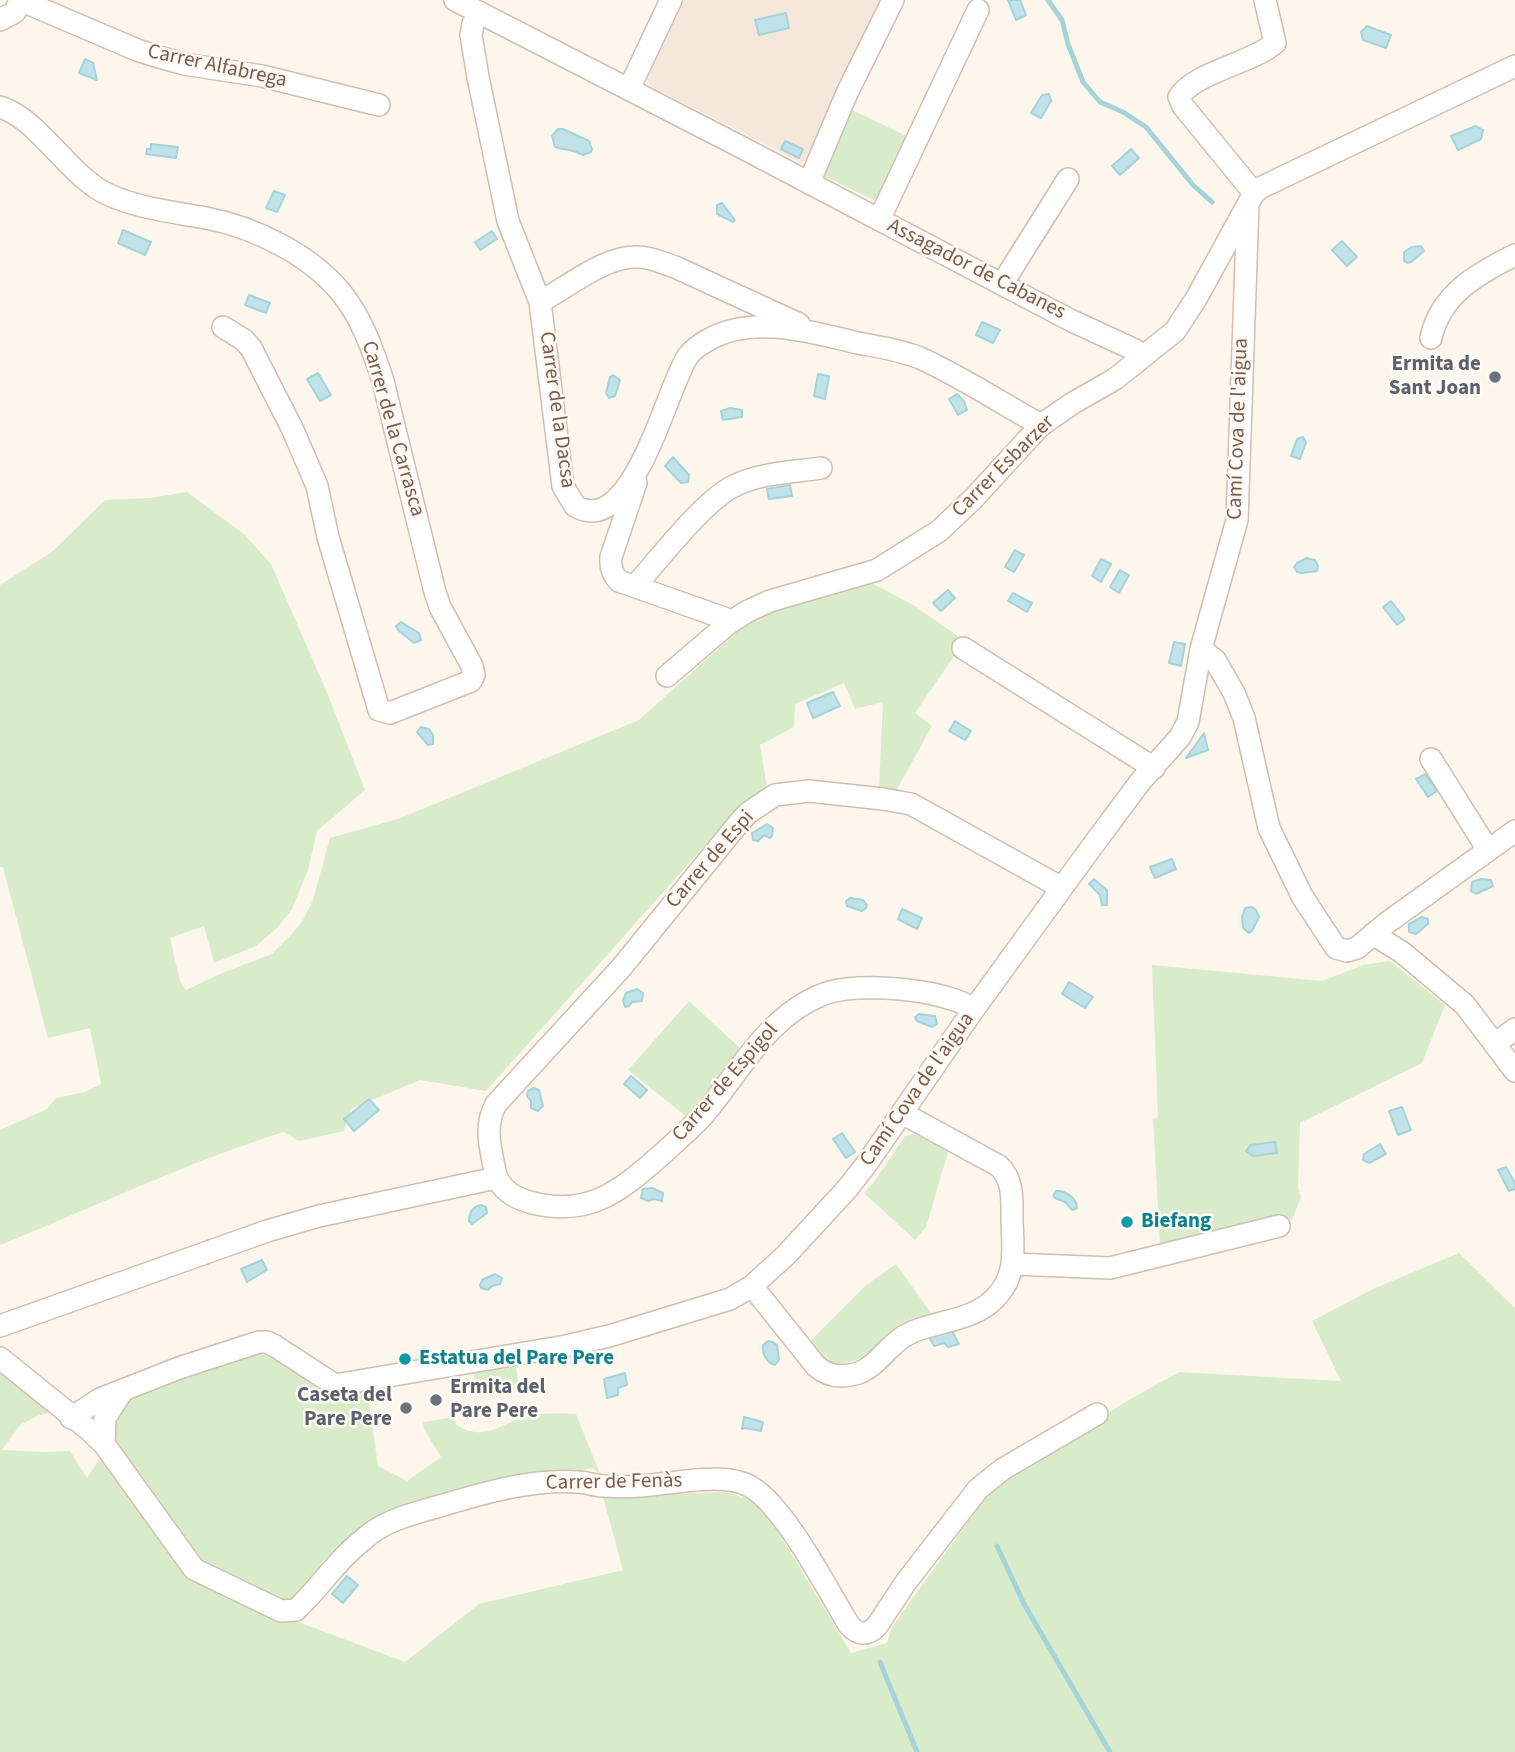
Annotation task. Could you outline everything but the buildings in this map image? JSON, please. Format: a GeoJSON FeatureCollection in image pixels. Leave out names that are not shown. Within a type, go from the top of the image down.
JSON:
{"type":"FeatureCollection","features":[{"type":"Feature","properties":{"kind":"street"},"geometry":{"type":"LineString","coordinates":[[0,20],[15,12],[20,0]]}},
{"type":"Feature","properties":{"kind":"street","name":"Carrer Alfabrega"},"geometry":{"type":"LineString","coordinates":[[20,0],[159,57],[184,64],[262,76],[379,105]]}},
{"type":"Feature","properties":{"kind":"street","name":"Assagador de Cabanes"},"geometry":{"type":"LineString","coordinates":[[455,0],[1002,284],[1135,350],[1142,357]]}},
{"type":"Feature","properties":{"kind":"street"},"geometry":{"type":"LineString","coordinates":[[629,89],[671,0]]}},
{"type":"Feature","properties":{"kind":"street"},"geometry":{"type":"LineString","coordinates":[[809,183],[847,93],[893,0]]}},
{"type":"Feature","properties":{"kind":"street"},"geometry":{"type":"LineString","coordinates":[[1265,0],[1275,43],[1203,79],[1183,91],[1179,97],[1251,199],[1269,183],[1515,66]]}},
{"type":"Feature","properties":{"kind":"street"},"geometry":{"type":"LineString","coordinates":[[879,220],[978,10]]}},
{"type":"Feature","properties":{"kind":"street","name":"Carrer de la Dacsa"},"geometry":{"type":"LineString","coordinates":[[479,12],[472,24],[471,35],[502,199],[540,302],[566,493],[575,506],[594,512],[612,503],[633,478],[684,363],[694,349],[711,338],[749,327],[819,333],[920,359],[1041,425]]}},
{"type":"Feature","properties":{"kind":"street","name":"Carrer de la Carrasca"},"geometry":{"type":"LineString","coordinates":[[0,107],[20,117],[105,194],[255,231],[314,264],[331,279],[354,311],[374,353],[435,592],[440,607],[472,666],[474,675],[466,684],[390,713],[379,710],[313,475],[251,348],[244,340],[223,327]]}},
{"type":"Feature","properties":{"kind":"street"},"geometry":{"type":"LineString","coordinates":[[1002,284],[1068,179]]}},
{"type":"Feature","properties":{"kind":"street","name":"Carrer Esbarzer"},"geometry":{"type":"LineString","coordinates":[[667,676],[729,623],[763,603],[867,574],[886,566],[951,520],[1041,425],[1115,379],[1175,331],[1184,320],[1251,199]]}},
{"type":"Feature","properties":{"kind":"street","name":"Camí Cova de l'aigua"},"geometry":{"type":"LineString","coordinates":[[71,1418],[88,1405],[123,1390],[259,1342],[267,1342],[329,1382],[342,1385],[577,1343],[730,1299],[752,1286],[786,1255],[847,1189],[1062,888],[1129,797],[1180,737],[1188,722],[1201,649],[1237,520],[1251,199]]}},
{"type":"Feature","properties":{"kind":"street"},"geometry":{"type":"LineString","coordinates":[[1432,338],[1436,322],[1460,288],[1515,255]]}},
{"type":"Feature","properties":{"kind":"street","name":"Carrer de la Dacsa"},"geometry":{"type":"LineString","coordinates":[[540,302],[615,259],[638,257],[675,267],[819,333]]}},
{"type":"Feature","properties":{"kind":"street"},"geometry":{"type":"LineString","coordinates":[[636,585],[704,509],[727,489],[753,479],[821,468]]}},
{"type":"Feature","properties":{"kind":"street"},"geometry":{"type":"LineString","coordinates":[[633,478],[636,484],[610,565],[614,576],[619,581],[724,618],[729,623]]}},
{"type":"Feature","properties":{"kind":"street"},"geometry":{"type":"LineString","coordinates":[[963,648],[1154,768]]}},
{"type":"Feature","properties":{"kind":"street"},"geometry":{"type":"LineString","coordinates":[[1201,649],[1215,660],[1237,699],[1244,718],[1265,820],[1308,907],[1336,948],[1347,951],[1357,948],[1515,831]]}},
{"type":"Feature","properties":{"kind":"street"},"geometry":{"type":"LineString","coordinates":[[1431,759],[1488,850]]}},
{"type":"Feature","properties":{"kind":"street","name":"Carrer de Espi"},"geometry":{"type":"LineString","coordinates":[[496,1178],[488,1126],[496,1104],[621,968],[738,824],[765,800],[786,792],[809,791],[911,804],[1062,888]]}},
{"type":"Feature","properties":{"kind":"street"},"geometry":{"type":"LineString","coordinates":[[1373,934],[1403,953],[1465,1005],[1515,1071]]}},
{"type":"Feature","properties":{"kind":"street","name":"Carrer de Espigol"},"geometry":{"type":"LineString","coordinates":[[496,1178],[501,1186],[516,1196],[542,1205],[579,1206],[610,1196],[698,1122],[780,1020],[824,994],[867,986],[957,1000],[974,1009]]}},
{"type":"Feature","properties":{"kind":"street"},"geometry":{"type":"LineString","coordinates":[[1496,1043],[1515,1029]]}},
{"type":"Feature","properties":{"kind":"street"},"geometry":{"type":"LineString","coordinates":[[752,1286],[816,1366],[826,1374],[843,1376],[863,1371],[894,1343],[911,1332],[987,1306],[1007,1283],[1013,1264],[1012,1204],[1005,1171],[902,1113]]}},
{"type":"Feature","properties":{"kind":"street"},"geometry":{"type":"LineString","coordinates":[[0,1326],[278,1228],[320,1216],[496,1178]]}},
{"type":"Feature","properties":{"kind":"street"},"geometry":{"type":"LineString","coordinates":[[1013,1264],[1110,1268],[1279,1226]]}},
{"type":"Feature","properties":{"kind":"street"},"geometry":{"type":"LineString","coordinates":[[0,1358],[104,1444]]}},
{"type":"Feature","properties":{"kind":"street"},"geometry":{"type":"LineString","coordinates":[[104,1444],[106,1418],[123,1390]]}},
{"type":"Feature","properties":{"kind":"street","name":"Carrer de Fenàs"},"geometry":{"type":"LineString","coordinates":[[104,1444],[194,1569],[281,1611],[296,1610],[353,1548],[382,1526],[404,1516],[500,1489],[529,1485],[579,1482],[604,1486],[640,1486],[714,1480],[749,1486],[764,1497],[792,1532],[849,1625],[853,1630],[864,1634],[877,1626],[906,1582],[978,1489],[1003,1469],[1097,1414]]}},
{"type":"Feature","properties":{"kind":"shaded area"},"geometry":{"type":"Polygon","coordinates":[[[683,0],[881,0],[806,160],[802,163],[650,86],[647,79],[683,0]]]}},
{"type":"Feature","properties":{"kind":"green space"},"geometry":{"type":"Polygon","coordinates":[[[852,110],[911,138],[882,204],[822,175],[852,110]]]}},
{"type":"Feature","properties":{"kind":"green space"},"geometry":{"type":"Polygon","coordinates":[[[187,492],[244,534],[271,564],[328,695],[365,790],[317,831],[308,870],[292,909],[277,928],[256,946],[214,963],[204,926],[170,938],[180,981],[186,990],[272,954],[292,934],[313,900],[330,838],[398,819],[639,720],[750,620],[767,610],[866,580],[915,606],[959,637],[956,653],[915,713],[932,726],[896,791],[879,789],[883,702],[855,709],[844,683],[795,704],[794,727],[760,745],[767,788],[732,815],[486,1091],[420,1080],[351,1109],[344,1131],[299,1141],[284,1132],[177,1171],[0,1245],[0,1130],[47,1109],[56,1098],[85,1092],[101,1084],[90,1028],[48,1038],[3,867],[0,867],[0,585],[53,551],[105,500],[150,498],[187,492]]]}},
{"type":"Feature","properties":{"kind":"green space"},"geometry":{"type":"Polygon","coordinates":[[[1390,961],[1445,1005],[1422,1063],[1300,1123],[1298,1188],[1301,1197],[1292,1220],[1271,1218],[1160,1245],[1153,1119],[1158,1117],[1152,965],[1322,981],[1363,965],[1390,961]]]}},
{"type":"Feature","properties":{"kind":"green space"},"geometry":{"type":"Polygon","coordinates":[[[689,1001],[741,1049],[704,1099],[687,1117],[628,1070],[689,1001]]]}},
{"type":"Feature","properties":{"kind":"green space"},"geometry":{"type":"Polygon","coordinates":[[[914,1134],[949,1149],[926,1227],[915,1240],[864,1193],[905,1136],[914,1134]]]}},
{"type":"Feature","properties":{"kind":"green space"},"geometry":{"type":"Polygon","coordinates":[[[1459,1253],[1515,1308],[1515,1752],[0,1752],[0,1345],[61,1400],[62,1409],[37,1416],[20,1425],[2,1450],[70,1451],[87,1478],[111,1442],[111,1429],[121,1401],[188,1375],[258,1353],[367,1388],[378,1466],[407,1481],[441,1457],[424,1429],[423,1422],[455,1417],[456,1425],[467,1430],[484,1432],[531,1415],[576,1414],[600,1474],[592,1468],[567,1475],[520,1476],[489,1481],[414,1502],[389,1513],[346,1539],[328,1556],[285,1617],[405,1662],[479,1604],[623,1570],[603,1497],[726,1492],[749,1499],[768,1515],[851,1653],[887,1643],[892,1627],[993,1487],[1127,1401],[1179,1372],[1341,1381],[1312,1321],[1373,1289],[1459,1253]]]}},
{"type":"Feature","properties":{"kind":"green space"},"geometry":{"type":"Polygon","coordinates":[[[896,1264],[931,1313],[900,1324],[860,1358],[837,1363],[823,1358],[811,1340],[865,1286],[896,1264]]]}},
{"type":"Feature","properties":{"kind":"green space"},"geometry":{"type":"Polygon","coordinates":[[[516,1367],[519,1388],[477,1395],[474,1373],[516,1367]]]}},
{"type":"Feature","properties":{"kind":"water"},"geometry":{"type":"Polygon","coordinates":[[[1008,0],[1020,0],[1026,15],[1016,20],[1008,0]]]}},
{"type":"Feature","properties":{"kind":"water"},"geometry":{"type":"Polygon","coordinates":[[[786,13],[789,28],[759,35],[755,20],[786,13]]]}},
{"type":"Feature","properties":{"kind":"water"},"geometry":{"type":"Polygon","coordinates":[[[1367,26],[1391,35],[1386,48],[1363,40],[1361,32],[1367,26]]]}},
{"type":"Feature","properties":{"kind":"water"},"geometry":{"type":"Polygon","coordinates":[[[85,59],[93,63],[97,80],[79,73],[85,59]]]}},
{"type":"Feature","properties":{"kind":"water"},"geometry":{"type":"Polygon","coordinates":[[[1049,94],[1051,101],[1041,118],[1031,113],[1042,95],[1049,94]]]}},
{"type":"Feature","properties":{"kind":"water"},"geometry":{"type":"Polygon","coordinates":[[[1476,126],[1483,130],[1481,139],[1458,150],[1451,136],[1476,126]]]}},
{"type":"Feature","properties":{"kind":"water"},"geometry":{"type":"Polygon","coordinates":[[[558,129],[589,141],[591,152],[583,155],[555,147],[552,136],[558,129]]]}},
{"type":"Feature","properties":{"kind":"water"},"geometry":{"type":"Polygon","coordinates":[[[785,141],[803,149],[799,158],[781,149],[785,141]]]}},
{"type":"Feature","properties":{"kind":"water"},"geometry":{"type":"Polygon","coordinates":[[[151,144],[178,147],[176,158],[146,154],[147,149],[151,149],[151,144]]]}},
{"type":"Feature","properties":{"kind":"water"},"geometry":{"type":"Polygon","coordinates":[[[1131,149],[1139,158],[1120,175],[1112,166],[1131,149]]]}},
{"type":"Feature","properties":{"kind":"water"},"geometry":{"type":"Polygon","coordinates":[[[274,191],[285,195],[277,212],[266,208],[274,191]]]}},
{"type":"Feature","properties":{"kind":"water"},"geometry":{"type":"Polygon","coordinates":[[[722,203],[735,220],[733,222],[717,214],[717,205],[722,203]]]}},
{"type":"Feature","properties":{"kind":"water"},"geometry":{"type":"Polygon","coordinates":[[[123,230],[151,242],[145,255],[118,243],[123,230]]]}},
{"type":"Feature","properties":{"kind":"water"},"geometry":{"type":"Polygon","coordinates":[[[492,231],[497,239],[480,250],[475,242],[492,231]]]}},
{"type":"Feature","properties":{"kind":"water"},"geometry":{"type":"Polygon","coordinates":[[[1342,241],[1357,257],[1347,266],[1332,250],[1342,241]]]}},
{"type":"Feature","properties":{"kind":"water"},"geometry":{"type":"Polygon","coordinates":[[[1421,246],[1424,251],[1408,263],[1404,261],[1404,252],[1421,246]]]}},
{"type":"Feature","properties":{"kind":"water"},"geometry":{"type":"Polygon","coordinates":[[[249,295],[270,303],[266,313],[245,305],[249,295]]]}},
{"type":"Feature","properties":{"kind":"water"},"geometry":{"type":"Polygon","coordinates":[[[982,322],[1000,330],[993,343],[976,335],[982,322]]]}},
{"type":"Feature","properties":{"kind":"water"},"geometry":{"type":"Polygon","coordinates":[[[318,373],[331,395],[320,401],[307,379],[318,373]]]}},
{"type":"Feature","properties":{"kind":"water"},"geometry":{"type":"Polygon","coordinates":[[[818,374],[829,376],[825,399],[814,396],[818,374]]]}},
{"type":"Feature","properties":{"kind":"water"},"geometry":{"type":"Polygon","coordinates":[[[613,375],[620,380],[615,396],[609,398],[606,393],[613,375]]]}},
{"type":"Feature","properties":{"kind":"water"},"geometry":{"type":"Polygon","coordinates":[[[957,394],[964,401],[967,410],[958,415],[949,399],[957,394]]]}},
{"type":"Feature","properties":{"kind":"water"},"geometry":{"type":"Polygon","coordinates":[[[730,408],[742,410],[742,417],[723,420],[721,411],[730,408]]]}},
{"type":"Feature","properties":{"kind":"water"},"geometry":{"type":"Polygon","coordinates":[[[1303,437],[1306,442],[1300,459],[1291,456],[1297,439],[1303,437]]]}},
{"type":"Feature","properties":{"kind":"water"},"geometry":{"type":"Polygon","coordinates":[[[673,457],[689,475],[688,482],[681,483],[665,466],[673,457]]]}},
{"type":"Feature","properties":{"kind":"water"},"geometry":{"type":"Polygon","coordinates":[[[790,485],[792,496],[769,499],[767,489],[790,485]]]}},
{"type":"Feature","properties":{"kind":"water"},"geometry":{"type":"Polygon","coordinates":[[[1015,550],[1024,555],[1014,572],[1005,567],[1015,550]]]}},
{"type":"Feature","properties":{"kind":"water"},"geometry":{"type":"Polygon","coordinates":[[[1307,558],[1315,560],[1317,571],[1297,572],[1294,567],[1307,558]]]}},
{"type":"Feature","properties":{"kind":"water"},"geometry":{"type":"Polygon","coordinates":[[[1101,559],[1111,564],[1101,582],[1092,576],[1101,559]]]}},
{"type":"Feature","properties":{"kind":"water"},"geometry":{"type":"Polygon","coordinates":[[[1120,570],[1129,575],[1119,593],[1110,587],[1120,570]]]}},
{"type":"Feature","properties":{"kind":"water"},"geometry":{"type":"Polygon","coordinates":[[[948,590],[955,598],[941,611],[933,603],[948,590]]]}},
{"type":"Feature","properties":{"kind":"water"},"geometry":{"type":"Polygon","coordinates":[[[1013,593],[1032,603],[1027,612],[1008,601],[1013,593]]]}},
{"type":"Feature","properties":{"kind":"water"},"geometry":{"type":"Polygon","coordinates":[[[1391,601],[1405,619],[1397,625],[1383,607],[1391,601]]]}},
{"type":"Feature","properties":{"kind":"water"},"geometry":{"type":"Polygon","coordinates":[[[401,622],[419,633],[421,640],[414,643],[398,630],[396,626],[401,622]]]}},
{"type":"Feature","properties":{"kind":"water"},"geometry":{"type":"Polygon","coordinates":[[[1174,642],[1185,644],[1181,666],[1169,663],[1174,642]]]}},
{"type":"Feature","properties":{"kind":"water"},"geometry":{"type":"Polygon","coordinates":[[[833,692],[840,706],[813,718],[807,703],[833,692]]]}},
{"type":"Feature","properties":{"kind":"water"},"geometry":{"type":"Polygon","coordinates":[[[955,721],[971,731],[965,740],[949,731],[955,721]]]}},
{"type":"Feature","properties":{"kind":"water"},"geometry":{"type":"Polygon","coordinates":[[[421,727],[429,729],[433,735],[433,744],[428,745],[417,732],[421,727]]]}},
{"type":"Feature","properties":{"kind":"water"},"geometry":{"type":"Polygon","coordinates":[[[1204,733],[1208,750],[1186,758],[1204,733]]]}},
{"type":"Feature","properties":{"kind":"water"},"geometry":{"type":"Polygon","coordinates":[[[1425,774],[1437,791],[1428,797],[1416,779],[1425,774]]]}},
{"type":"Feature","properties":{"kind":"water"},"geometry":{"type":"Polygon","coordinates":[[[767,824],[773,828],[772,836],[770,838],[764,835],[758,841],[753,840],[752,833],[767,824]]]}},
{"type":"Feature","properties":{"kind":"water"},"geometry":{"type":"Polygon","coordinates":[[[1172,859],[1176,869],[1155,878],[1150,867],[1172,859]]]}},
{"type":"Feature","properties":{"kind":"water"},"geometry":{"type":"Polygon","coordinates":[[[1094,879],[1107,890],[1107,905],[1102,905],[1100,895],[1089,884],[1094,879]]]}},
{"type":"Feature","properties":{"kind":"water"},"geometry":{"type":"Polygon","coordinates":[[[1491,880],[1493,886],[1476,894],[1471,891],[1472,882],[1491,880]]]}},
{"type":"Feature","properties":{"kind":"water"},"geometry":{"type":"Polygon","coordinates":[[[850,898],[863,900],[866,908],[862,911],[847,906],[846,901],[850,898]]]}},
{"type":"Feature","properties":{"kind":"water"},"geometry":{"type":"Polygon","coordinates":[[[1252,907],[1259,917],[1249,933],[1243,928],[1242,917],[1245,908],[1252,907]]]}},
{"type":"Feature","properties":{"kind":"water"},"geometry":{"type":"Polygon","coordinates":[[[902,909],[922,918],[917,929],[898,919],[902,909]]]}},
{"type":"Feature","properties":{"kind":"water"},"geometry":{"type":"Polygon","coordinates":[[[1422,917],[1428,919],[1428,924],[1416,934],[1409,932],[1409,924],[1422,917]]]}},
{"type":"Feature","properties":{"kind":"water"},"geometry":{"type":"Polygon","coordinates":[[[1069,982],[1093,997],[1085,1008],[1062,994],[1069,982]]]}},
{"type":"Feature","properties":{"kind":"water"},"geometry":{"type":"Polygon","coordinates":[[[637,989],[643,993],[642,1001],[632,1002],[625,1007],[623,1000],[626,993],[637,989]]]}},
{"type":"Feature","properties":{"kind":"water"},"geometry":{"type":"Polygon","coordinates":[[[919,1014],[935,1016],[937,1024],[932,1027],[917,1021],[915,1017],[919,1014]]]}},
{"type":"Feature","properties":{"kind":"water"},"geometry":{"type":"Polygon","coordinates":[[[631,1076],[647,1090],[640,1098],[624,1084],[631,1076]]]}},
{"type":"Feature","properties":{"kind":"water"},"geometry":{"type":"Polygon","coordinates":[[[534,1088],[539,1090],[543,1106],[538,1111],[531,1108],[531,1101],[527,1096],[528,1091],[534,1088]]]}},
{"type":"Feature","properties":{"kind":"water"},"geometry":{"type":"Polygon","coordinates":[[[369,1099],[379,1110],[354,1131],[344,1119],[369,1099]]]}},
{"type":"Feature","properties":{"kind":"water"},"geometry":{"type":"Polygon","coordinates":[[[1402,1107],[1411,1130],[1398,1135],[1389,1111],[1402,1107]]]}},
{"type":"Feature","properties":{"kind":"water"},"geometry":{"type":"Polygon","coordinates":[[[842,1133],[855,1152],[846,1158],[833,1139],[842,1133]]]}},
{"type":"Feature","properties":{"kind":"water"},"geometry":{"type":"Polygon","coordinates":[[[1275,1142],[1277,1153],[1253,1156],[1246,1151],[1251,1145],[1275,1142]]]}},
{"type":"Feature","properties":{"kind":"water"},"geometry":{"type":"Polygon","coordinates":[[[1380,1144],[1386,1154],[1369,1163],[1363,1160],[1364,1154],[1380,1144]]]}},
{"type":"Feature","properties":{"kind":"water"},"geometry":{"type":"Polygon","coordinates":[[[1506,1167],[1515,1183],[1515,1189],[1509,1191],[1498,1170],[1506,1167]]]}},
{"type":"Feature","properties":{"kind":"water"},"geometry":{"type":"Polygon","coordinates":[[[652,1188],[663,1193],[662,1201],[641,1198],[643,1189],[652,1188]]]}},
{"type":"Feature","properties":{"kind":"water"},"geometry":{"type":"Polygon","coordinates":[[[1056,1191],[1070,1196],[1077,1208],[1072,1210],[1065,1202],[1055,1198],[1053,1196],[1056,1191]]]}},
{"type":"Feature","properties":{"kind":"water"},"geometry":{"type":"Polygon","coordinates":[[[481,1205],[486,1207],[487,1213],[472,1224],[469,1221],[471,1213],[481,1205]]]}},
{"type":"Feature","properties":{"kind":"water"},"geometry":{"type":"Polygon","coordinates":[[[262,1260],[267,1270],[247,1282],[241,1269],[262,1260]]]}},
{"type":"Feature","properties":{"kind":"water"},"geometry":{"type":"Polygon","coordinates":[[[495,1274],[502,1278],[500,1284],[488,1290],[481,1288],[482,1280],[495,1274]]]}},
{"type":"Feature","properties":{"kind":"water"},"geometry":{"type":"Polygon","coordinates":[[[952,1331],[959,1344],[948,1347],[944,1343],[934,1346],[929,1337],[952,1331]]]}},
{"type":"Feature","properties":{"kind":"water"},"geometry":{"type":"Polygon","coordinates":[[[768,1341],[777,1345],[779,1360],[775,1365],[767,1360],[764,1354],[763,1345],[768,1341]]]}},
{"type":"Feature","properties":{"kind":"water"},"geometry":{"type":"Polygon","coordinates":[[[625,1373],[627,1385],[618,1388],[618,1395],[607,1398],[604,1379],[625,1373]]]}},
{"type":"Feature","properties":{"kind":"water"},"geometry":{"type":"Polygon","coordinates":[[[744,1417],[763,1422],[761,1431],[742,1429],[744,1417]]]}},
{"type":"Feature","properties":{"kind":"water"},"geometry":{"type":"Polygon","coordinates":[[[347,1576],[358,1585],[343,1603],[332,1594],[347,1576]]]}},
{"type":"Feature","properties":{"kind":"waterway"},"geometry":{"type":"LineString","coordinates":[[1048,0],[1062,20],[1083,82],[1100,102],[1123,112],[1146,127],[1193,185],[1212,202]]}},
{"type":"Feature","properties":{"kind":"waterway"},"geometry":{"type":"LineString","coordinates":[[997,1546],[1024,1604],[1110,1752]]}},
{"type":"Feature","properties":{"kind":"waterway"},"geometry":{"type":"LineString","coordinates":[[880,1662],[917,1752]]}},
{"type":"Feature","properties":{"kind":"place","name":"Ermita de Sant Joan"},"geometry":{"type":"Point","coordinates":[1495,377]}},
{"type":"Feature","properties":{"kind":"place","name":"Biefang"},"geometry":{"type":"Point","coordinates":[1127,1222]}},
{"type":"Feature","properties":{"kind":"place","name":"Estatua del Pare Pere"},"geometry":{"type":"Point","coordinates":[405,1359]}},
{"type":"Feature","properties":{"kind":"place","name":"Ermita del Pare Pere"},"geometry":{"type":"Point","coordinates":[436,1400]}},
{"type":"Feature","properties":{"kind":"place","name":"Caseta del Pare Pere"},"geometry":{"type":"Point","coordinates":[406,1408]}}]}
